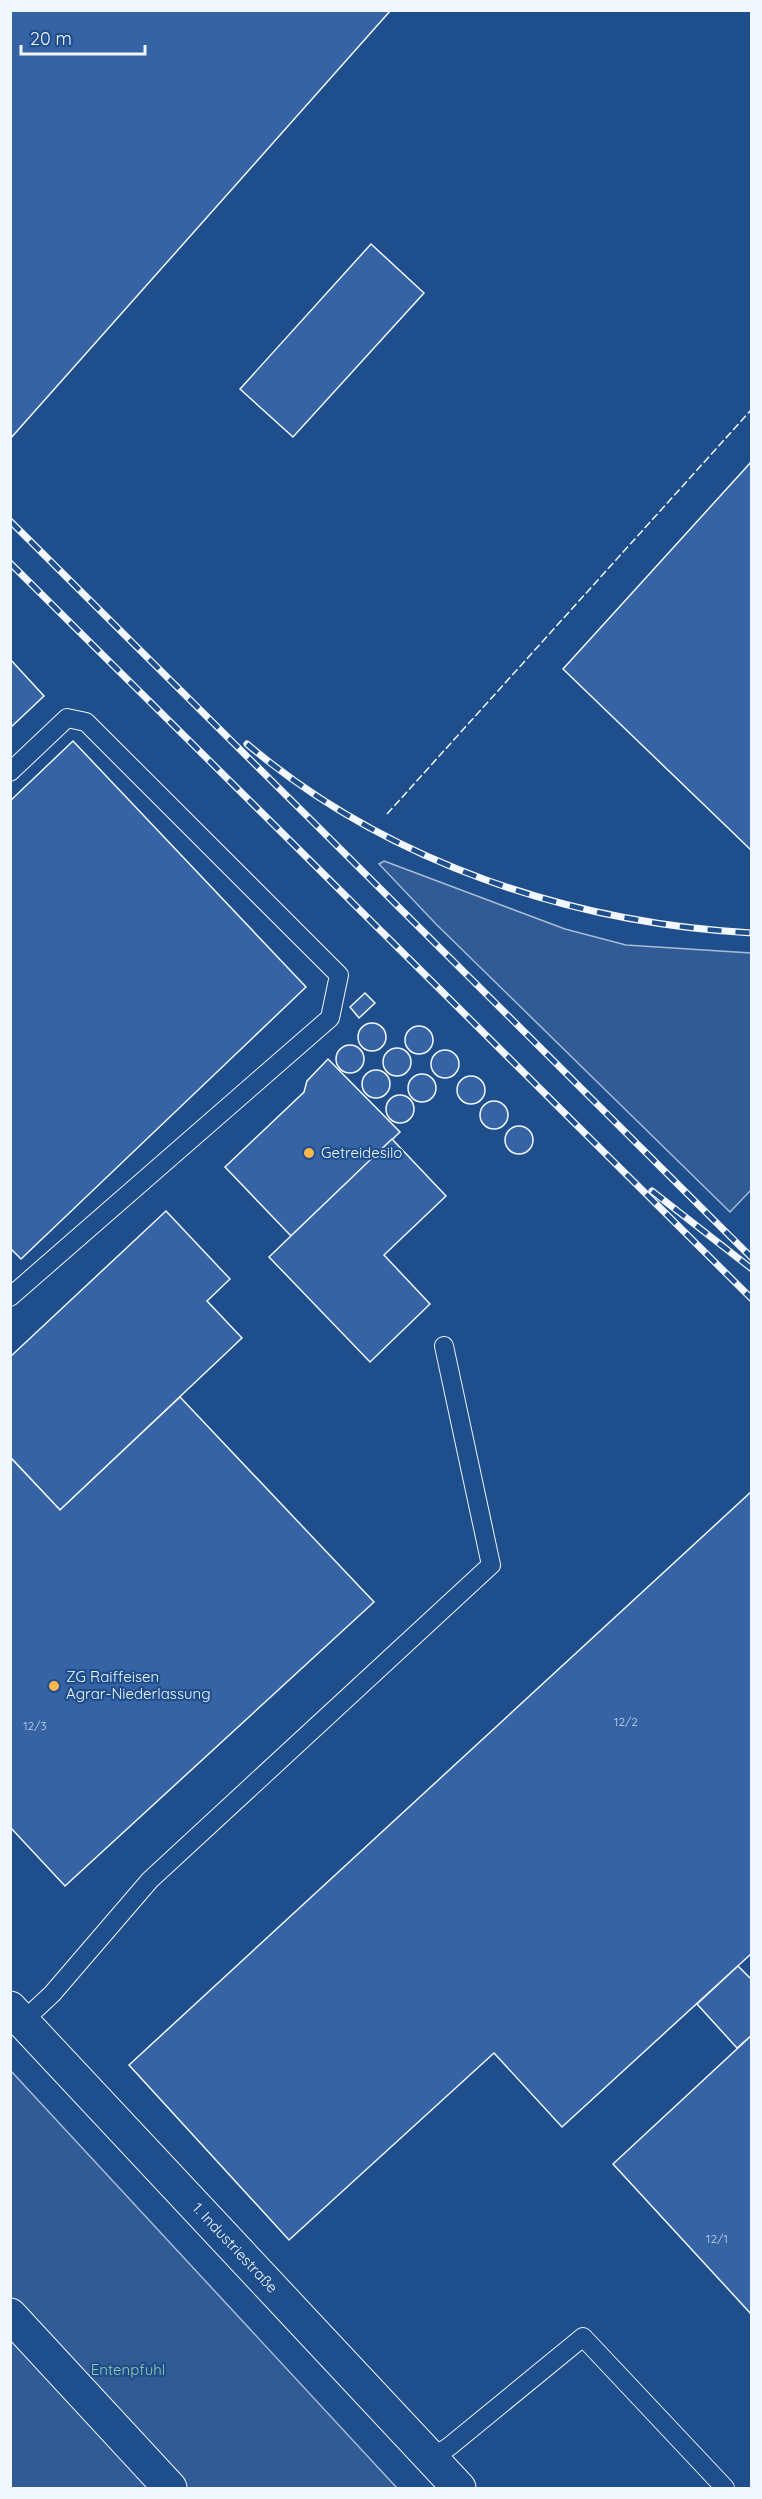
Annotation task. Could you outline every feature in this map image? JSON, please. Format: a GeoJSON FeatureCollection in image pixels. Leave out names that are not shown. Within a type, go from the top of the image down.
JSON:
{"type":"FeatureCollection","features":[{"type":"Feature","properties":{"kind":"street","name":"1. Industriestraße"},"geometry":{"type":"LineString","coordinates":[[17,2014],[459,2488]]}},
{"type":"Feature","properties":{"kind":"street"},"geometry":{"type":"LineString","coordinates":[[10,2315],[170,2488]]}},
{"type":"Feature","properties":{"kind":"lane"},"geometry":{"type":"LineString","coordinates":[[10,772],[67,718],[86,722],[339,975],[330,1018],[10,1297]]}},
{"type":"Feature","properties":{"kind":"lane"},"geometry":{"type":"LineString","coordinates":[[17,2014],[52,1994],[150,1880],[491,1565],[444,1346]]}},
{"type":"Feature","properties":{"kind":"lane"},"geometry":{"type":"LineString","coordinates":[[431,2459],[583,2337],[725,2488]]}},
{"type":"Feature","properties":{"kind":"shaded area"},"geometry":{"type":"Polygon","coordinates":[[[384,861],[565,929],[626,945],[751,953],[751,1190],[730,1212],[436,924],[379,864],[384,861]]]}},
{"type":"Feature","properties":{"kind":"shaded area","name":"Entenpfuhl"},"geometry":{"type":"Polygon","coordinates":[[[11,2071],[397,2488],[11,2488],[11,2071]]]}},
{"type":"Feature","properties":{"kind":"building"},"geometry":{"type":"Polygon","coordinates":[[[10,10],[391,10],[10,439],[10,10]]]}},
{"type":"Feature","properties":{"kind":"building"},"geometry":{"type":"Polygon","coordinates":[[[371,244],[424,293],[293,437],[240,389],[371,244]]]}},
{"type":"Feature","properties":{"kind":"building"},"geometry":{"type":"Polygon","coordinates":[[[752,461],[752,851],[563,669],[752,461]]]}},
{"type":"Feature","properties":{"kind":"building"},"geometry":{"type":"Polygon","coordinates":[[[10,659],[44,696],[10,728],[10,659]]]}},
{"type":"Feature","properties":{"kind":"building"},"geometry":{"type":"Polygon","coordinates":[[[73,741],[306,987],[21,1259],[10,1248],[10,801],[73,741]]]}},
{"type":"Feature","properties":{"kind":"building"},"geometry":{"type":"Polygon","coordinates":[[[365,993],[375,1003],[359,1018],[350,1007],[365,993]]]}},
{"type":"Feature","properties":{"kind":"building"},"geometry":{"type":"Polygon","coordinates":[[[372,1023],[382,1027],[386,1037],[382,1047],[372,1051],[362,1047],[358,1037],[362,1027],[372,1023]]]}},
{"type":"Feature","properties":{"kind":"building"},"geometry":{"type":"Polygon","coordinates":[[[419,1026],[429,1030],[433,1040],[429,1050],[419,1054],[409,1050],[405,1040],[409,1030],[419,1026]]]}},
{"type":"Feature","properties":{"kind":"building"},"geometry":{"type":"Polygon","coordinates":[[[350,1045],[360,1049],[364,1059],[360,1069],[350,1073],[340,1069],[336,1059],[340,1049],[350,1045]]]}},
{"type":"Feature","properties":{"kind":"building"},"geometry":{"type":"Polygon","coordinates":[[[397,1048],[407,1052],[411,1062],[407,1072],[397,1076],[387,1072],[383,1062],[387,1052],[397,1048]]]}},
{"type":"Feature","properties":{"kind":"building"},"geometry":{"type":"Polygon","coordinates":[[[445,1050],[455,1054],[459,1064],[455,1074],[445,1078],[435,1074],[431,1064],[435,1054],[445,1050]]]}},
{"type":"Feature","properties":{"kind":"building","name":"Getreidesilo"},"geometry":{"type":"Polygon","coordinates":[[[328,1059],[400,1132],[291,1236],[225,1167],[304,1092],[307,1081],[328,1059]]]}},
{"type":"Feature","properties":{"kind":"building"},"geometry":{"type":"Polygon","coordinates":[[[376,1070],[386,1074],[390,1084],[386,1094],[376,1098],[366,1094],[362,1084],[366,1074],[376,1070]]]}},
{"type":"Feature","properties":{"kind":"building"},"geometry":{"type":"Polygon","coordinates":[[[422,1074],[432,1078],[436,1088],[432,1098],[422,1102],[412,1098],[408,1088],[412,1078],[422,1074]]]}},
{"type":"Feature","properties":{"kind":"building"},"geometry":{"type":"Polygon","coordinates":[[[471,1076],[481,1080],[485,1090],[481,1100],[471,1104],[461,1100],[457,1090],[461,1080],[471,1076]]]}},
{"type":"Feature","properties":{"kind":"building"},"geometry":{"type":"Polygon","coordinates":[[[400,1095],[410,1099],[414,1109],[410,1119],[400,1123],[390,1119],[386,1109],[390,1099],[400,1095]]]}},
{"type":"Feature","properties":{"kind":"building"},"geometry":{"type":"Polygon","coordinates":[[[494,1101],[504,1105],[508,1115],[504,1125],[494,1129],[484,1125],[480,1115],[484,1105],[494,1101]]]}},
{"type":"Feature","properties":{"kind":"building"},"geometry":{"type":"Polygon","coordinates":[[[519,1126],[529,1130],[533,1140],[529,1150],[519,1154],[509,1150],[505,1140],[509,1130],[519,1126]]]}},
{"type":"Feature","properties":{"kind":"building"},"geometry":{"type":"Polygon","coordinates":[[[392,1139],[446,1196],[384,1255],[430,1304],[370,1362],[269,1257],[392,1139]]]}},
{"type":"Feature","properties":{"kind":"building"},"geometry":{"type":"Polygon","coordinates":[[[166,1211],[230,1279],[207,1301],[242,1338],[60,1510],[10,1457],[10,1357],[166,1211]]]}},
{"type":"Feature","properties":{"kind":"building"},"geometry":{"type":"Polygon","coordinates":[[[180,1397],[374,1602],[65,1886],[10,1827],[10,1457],[60,1510],[180,1397]]]}},
{"type":"Feature","properties":{"kind":"building"},"geometry":{"type":"Polygon","coordinates":[[[752,1491],[752,1953],[562,2127],[494,2053],[289,2240],[129,2065],[752,1491]]]}},
{"type":"Feature","properties":{"kind":"building"},"geometry":{"type":"Polygon","coordinates":[[[738,1966],[752,1980],[752,2035],[737,2048],[697,2004],[738,1966]]]}},
{"type":"Feature","properties":{"kind":"building"},"geometry":{"type":"Polygon","coordinates":[[[752,2035],[752,2315],[613,2164],[752,2035]]]}},
{"type":"Feature","properties":{"kind":"railway"},"geometry":{"type":"LineString","coordinates":[[10,521],[752,1258]]}},
{"type":"Feature","properties":{"kind":"railway"},"geometry":{"type":"LineString","coordinates":[[10,563],[752,1299]]}},
{"type":"Feature","properties":{"kind":"railway"},"geometry":{"type":"LineString","coordinates":[[247,744],[301,786],[359,822],[420,853],[483,879],[549,900],[616,916],[684,927],[752,933]]}},
{"type":"Feature","properties":{"kind":"railway"},"geometry":{"type":"LineString","coordinates":[[652,1191],[752,1269]]}},
{"type":"Feature","properties":{"kind":"fence"},"geometry":{"type":"LineString","coordinates":[[387,814],[752,409]]}},
{"type":"Feature","properties":{"kind":"place","name":"Getreidesilo"},"geometry":{"type":"Point","coordinates":[309,1153]}},
{"type":"Feature","properties":{"kind":"place","name":"ZG Raiffeisen Agrar-Niederlassung"},"geometry":{"type":"Point","coordinates":[54,1686]}}]}
